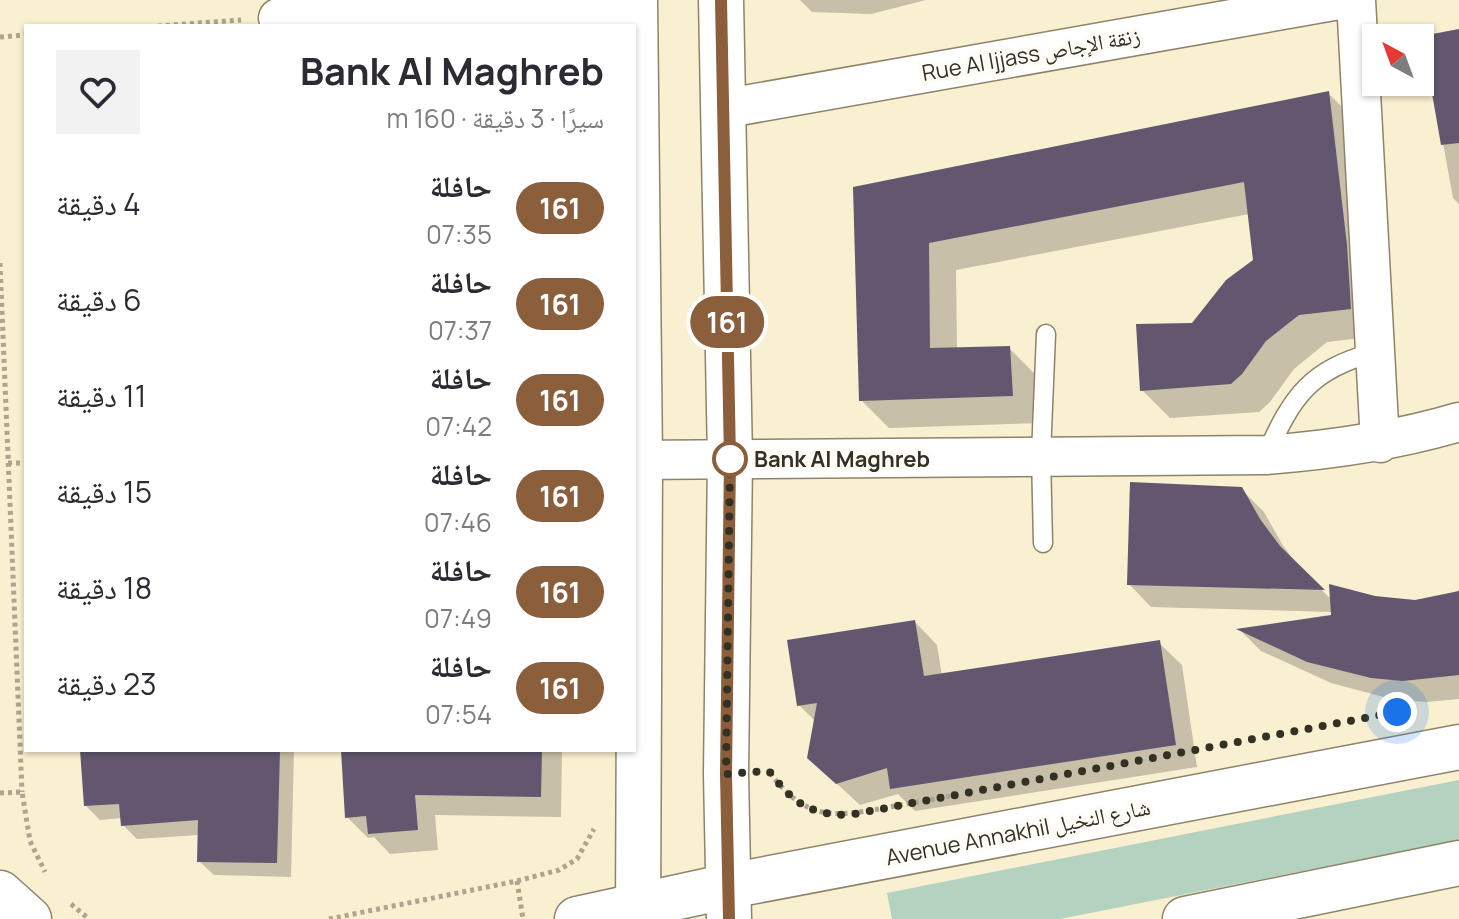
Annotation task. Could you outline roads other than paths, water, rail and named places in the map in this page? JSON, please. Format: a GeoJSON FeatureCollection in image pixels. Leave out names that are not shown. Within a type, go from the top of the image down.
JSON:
{"type":"FeatureCollection","features":[{"type":"Feature","properties":{"kind":"street"},"geometry":{"type":"LineString","coordinates":[[721,0],[730,459],[726,774],[729,903]]}},
{"type":"Feature","properties":{"kind":"street","name":"Rue Al Ijjass زنقة الإجاص"},"geometry":{"type":"LineString","coordinates":[[722,109],[1339,0]]}},
{"type":"Feature","properties":{"kind":"street"},"geometry":{"type":"LineString","coordinates":[[1356,0],[1380,443]]}},
{"type":"Feature","properties":{"kind":"street"},"geometry":{"type":"LineString","coordinates":[[278,18],[636,4],[638,912]]}},
{"type":"Feature","properties":{"kind":"street"},"geometry":{"type":"LineString","coordinates":[[637,460],[1266,455],[1380,443],[1459,422]]}},
{"type":"Feature","properties":{"kind":"street","name":"Avenue Annakhil شارع النخيل"},"geometry":{"type":"LineString","coordinates":[[577,919],[729,903],[1459,747]]}},
{"type":"Feature","properties":{"kind":"street"},"geometry":{"type":"LineString","coordinates":[[1185,919],[1459,863]]}},
{"type":"Feature","properties":{"kind":"street"},"geometry":{"type":"LineString","coordinates":[[0,893],[29,919]]}},
{"type":"Feature","properties":{"kind":"lane"},"geometry":{"type":"LineString","coordinates":[[1043,543],[1041,455],[1046,334]]}},
{"type":"Feature","properties":{"kind":"lane"},"geometry":{"type":"LineString","coordinates":[[1266,455],[1283,417],[1311,381],[1341,361],[1375,352]]}},
{"type":"Feature","properties":{"kind":"place","name":"Bank Al Maghreb"},"geometry":{"type":"Point","coordinates":[730,459]}}]}
